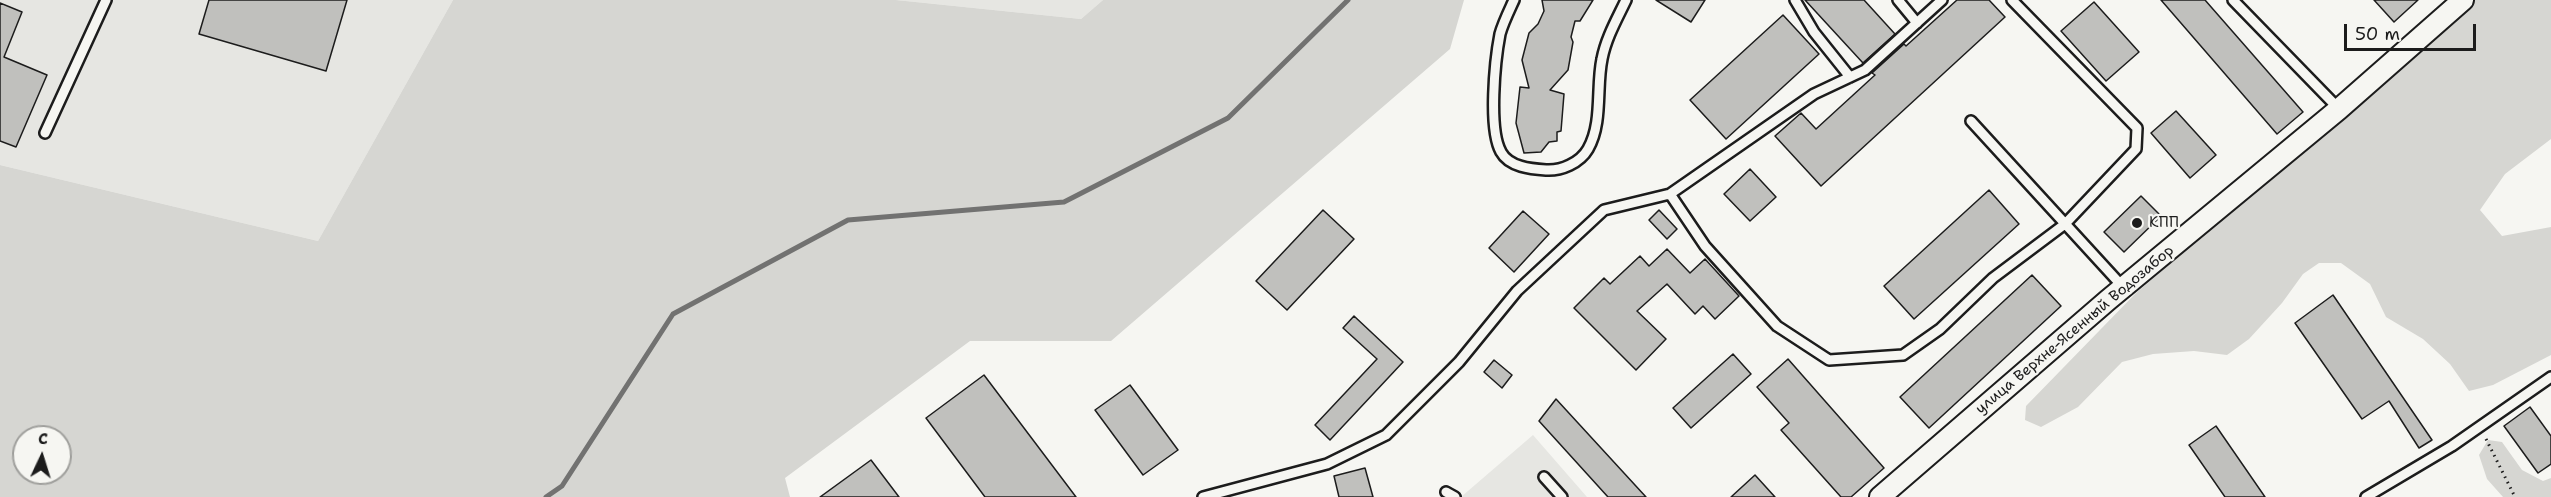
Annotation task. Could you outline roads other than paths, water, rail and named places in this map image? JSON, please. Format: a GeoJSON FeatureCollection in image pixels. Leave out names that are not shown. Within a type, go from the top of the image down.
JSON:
{"type":"FeatureCollection","features":[{"type":"Feature","properties":{"kind":"street","name":"улица Верхне-Ясенный Водозабор"},"geometry":{"type":"LineString","coordinates":[[1880,497],[2123,287],[2338,108],[2463,0]]}},
{"type":"Feature","properties":{"kind":"lane"},"geometry":{"type":"LineString","coordinates":[[45,133],[106,0]]}},
{"type":"Feature","properties":{"kind":"lane"},"geometry":{"type":"LineString","coordinates":[[1514,0],[1501,32],[1494,120],[1497,135],[1501,152],[1509,160],[1519,166],[1551,171],[1563,169],[1588,150],[1596,121],[1602,57],[1626,0]]}},
{"type":"Feature","properties":{"kind":"lane"},"geometry":{"type":"LineString","coordinates":[[1795,0],[1814,32],[1850,77]]}},
{"type":"Feature","properties":{"kind":"lane"},"geometry":{"type":"LineString","coordinates":[[1898,0],[1917,23]]}},
{"type":"Feature","properties":{"kind":"lane"},"geometry":{"type":"LineString","coordinates":[[1203,497],[1327,464],[1386,435],[1459,362],[1517,291],[1604,210],[1670,194],[1814,94],[1865,70],[1942,0]]}},
{"type":"Feature","properties":{"kind":"lane"},"geometry":{"type":"LineString","coordinates":[[1670,194],[1705,246],[1777,326],[1829,360],[1904,355],[1940,329],[1993,278],[2065,224],[2136,149],[2137,128],[2012,0]]}},
{"type":"Feature","properties":{"kind":"lane"},"geometry":{"type":"LineString","coordinates":[[2233,0],[2338,108]]}},
{"type":"Feature","properties":{"kind":"lane"},"geometry":{"type":"LineString","coordinates":[[1971,121],[2123,287]]}},
{"type":"Feature","properties":{"kind":"lane"},"geometry":{"type":"LineString","coordinates":[[2366,497],[2480,426],[2551,377]]}},
{"type":"Feature","properties":{"kind":"lane"},"geometry":{"type":"LineString","coordinates":[[1544,477],[1562,497]]}},
{"type":"Feature","properties":{"kind":"waterway"},"geometry":{"type":"LineString","coordinates":[[546,497],[562,486],[673,314],[848,220],[1064,202],[1228,118],[1348,0]]}},
{"type":"Feature","properties":{"kind":"place","name":"КПП"},"geometry":{"type":"Point","coordinates":[2137,223]}}]}
